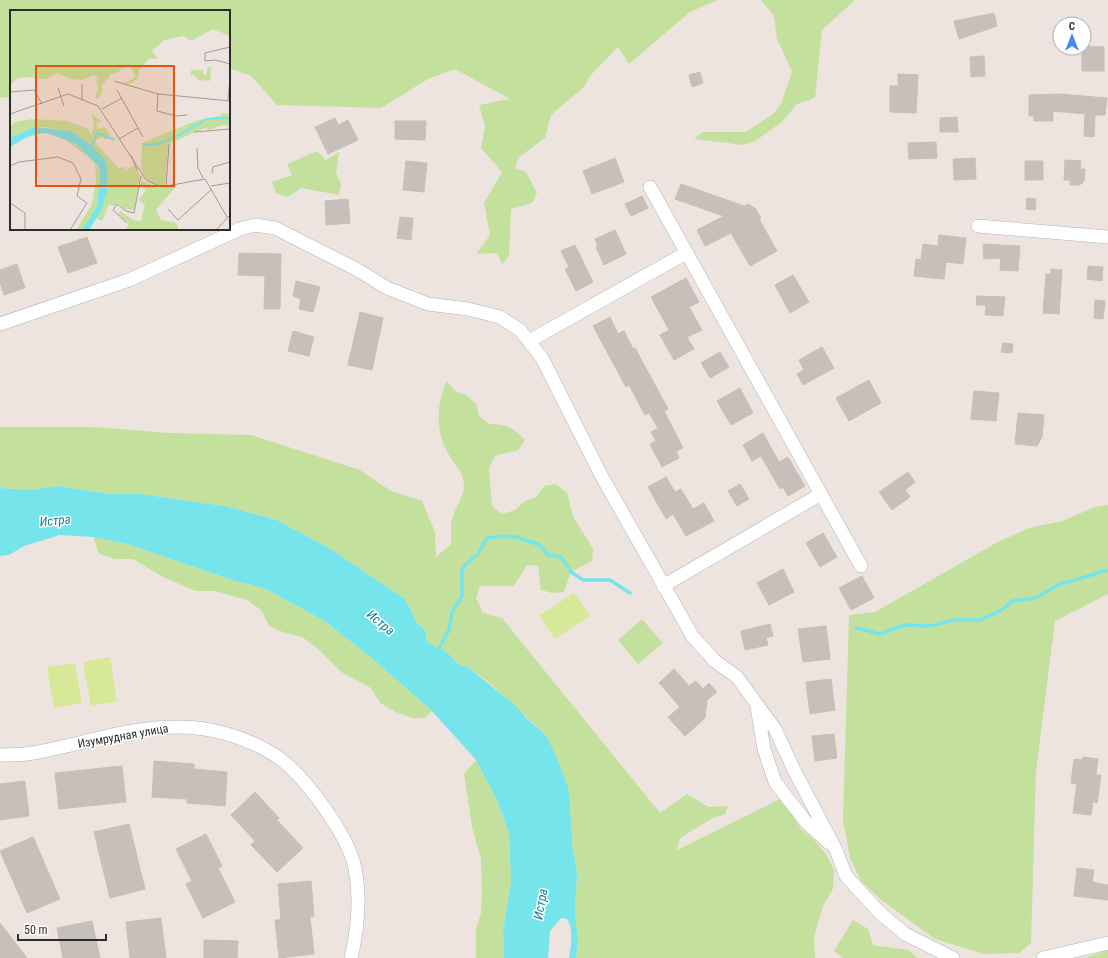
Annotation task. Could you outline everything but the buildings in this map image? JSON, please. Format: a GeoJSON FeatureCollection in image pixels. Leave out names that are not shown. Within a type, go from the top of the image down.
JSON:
{"type":"FeatureCollection","features":[{"type":"Feature","properties":{"kind":"street"},"geometry":{"type":"LineString","coordinates":[[650,187],[861,566]]}},
{"type":"Feature","properties":{"kind":"street"},"geometry":{"type":"LineString","coordinates":[[0,324],[129,280],[240,229],[255,225],[275,228],[356,269],[387,288],[428,304],[468,309],[500,317],[520,330],[542,358],[601,475],[693,637],[715,661],[737,677],[757,702],[775,729],[794,770],[836,850],[846,876],[879,912],[905,934],[953,958]]}},
{"type":"Feature","properties":{"kind":"street"},"geometry":{"type":"LineString","coordinates":[[978,226],[1108,237]]}},
{"type":"Feature","properties":{"kind":"street"},"geometry":{"type":"LineString","coordinates":[[529,341],[686,253]]}},
{"type":"Feature","properties":{"kind":"street"},"geometry":{"type":"LineString","coordinates":[[663,586],[821,494]]}},
{"type":"Feature","properties":{"kind":"street"},"geometry":{"type":"LineString","coordinates":[[757,702],[764,749],[775,782],[806,822],[836,850]]}},
{"type":"Feature","properties":{"kind":"street","name":"Изумрудная улица"},"geometry":{"type":"LineString","coordinates":[[0,755],[32,754],[134,731],[176,726],[225,733],[274,755],[299,778],[325,808],[347,845],[354,867],[360,902],[351,958]]}},
{"type":"Feature","properties":{"kind":"street"},"geometry":{"type":"LineString","coordinates":[[1043,958],[1108,943]]}},
{"type":"Feature","properties":{"kind":"green space"},"geometry":{"type":"Polygon","coordinates":[[[0,0],[718,0],[690,12],[629,64],[618,47],[590,76],[585,86],[551,115],[545,138],[519,157],[515,168],[526,172],[537,193],[532,203],[511,209],[509,255],[502,264],[497,253],[476,254],[490,235],[484,203],[502,172],[481,148],[485,126],[479,105],[510,99],[455,69],[428,79],[381,108],[277,105],[251,76],[230,68],[230,10],[10,10],[10,98],[0,97],[0,0]]]}},
{"type":"Feature","properties":{"kind":"green space"},"geometry":{"type":"Polygon","coordinates":[[[761,0],[855,0],[822,30],[815,98],[797,104],[782,122],[754,142],[743,145],[694,139],[702,132],[746,132],[774,113],[781,104],[792,72],[777,39],[774,16],[761,0]]]}},
{"type":"Feature","properties":{"kind":"green space"},"geometry":{"type":"Polygon","coordinates":[[[317,151],[326,160],[339,152],[336,173],[341,184],[339,195],[301,188],[288,197],[276,193],[272,182],[292,175],[287,164],[317,151]]]}},
{"type":"Feature","properties":{"kind":"green space"},"geometry":{"type":"Polygon","coordinates":[[[447,381],[455,391],[466,395],[476,404],[479,416],[489,424],[500,425],[513,429],[525,440],[518,450],[495,456],[489,468],[492,506],[502,514],[515,510],[525,501],[536,497],[544,486],[556,484],[567,493],[573,516],[593,549],[592,561],[571,572],[564,592],[552,593],[541,590],[538,566],[527,565],[514,586],[480,586],[476,598],[483,613],[502,618],[660,813],[687,794],[709,807],[728,806],[725,814],[711,819],[680,838],[677,850],[782,798],[801,829],[815,841],[826,854],[834,870],[833,889],[824,904],[814,939],[815,958],[576,958],[578,941],[575,913],[577,872],[572,842],[546,735],[486,680],[468,667],[458,664],[448,653],[427,642],[425,630],[417,623],[405,599],[329,548],[277,520],[225,506],[141,494],[110,494],[58,486],[31,490],[0,488],[0,427],[92,427],[170,433],[251,435],[360,470],[391,491],[422,501],[435,532],[436,557],[451,544],[452,519],[464,489],[460,472],[444,446],[439,428],[439,408],[443,390],[447,381]]]}},
{"type":"Feature","properties":{"kind":"green space"},"geometry":{"type":"Polygon","coordinates":[[[1108,505],[1108,594],[1055,621],[1036,771],[1031,943],[1019,953],[984,954],[935,939],[880,899],[861,881],[850,858],[843,820],[849,615],[875,612],[996,543],[1029,528],[1062,521],[1095,507],[1108,505]]]}},
{"type":"Feature","properties":{"kind":"green space"},"geometry":{"type":"Polygon","coordinates":[[[93,537],[127,544],[232,580],[266,589],[326,622],[374,660],[432,711],[425,718],[412,718],[396,712],[380,703],[371,688],[341,672],[316,647],[302,637],[285,633],[269,626],[261,610],[247,600],[214,591],[196,591],[163,577],[133,559],[115,559],[99,554],[93,537]]]}},
{"type":"Feature","properties":{"kind":"green space"},"geometry":{"type":"Polygon","coordinates":[[[574,593],[590,616],[555,639],[539,616],[574,593]]]}},
{"type":"Feature","properties":{"kind":"green space"},"geometry":{"type":"Polygon","coordinates":[[[642,619],[663,643],[638,664],[618,640],[642,619]]]}},
{"type":"Feature","properties":{"kind":"green space"},"geometry":{"type":"Polygon","coordinates":[[[110,657],[117,701],[91,706],[83,662],[110,657]]]}},
{"type":"Feature","properties":{"kind":"green space"},"geometry":{"type":"Polygon","coordinates":[[[75,663],[82,703],[54,708],[47,667],[75,663]]]}},
{"type":"Feature","properties":{"kind":"green space"},"geometry":{"type":"Polygon","coordinates":[[[476,760],[497,800],[509,834],[511,881],[503,932],[504,958],[476,958],[476,929],[481,913],[482,895],[481,859],[472,827],[464,774],[476,760]]]}},
{"type":"Feature","properties":{"kind":"green space"},"geometry":{"type":"Polygon","coordinates":[[[853,920],[868,929],[873,945],[908,950],[918,958],[843,958],[834,951],[853,920]]]}},
{"type":"Feature","properties":{"kind":"green space"},"geometry":{"type":"Polygon","coordinates":[[[1108,950],[1108,958],[1085,958],[1108,950]]]}},
{"type":"Feature","properties":{"kind":"water","name":"Истра"},"geometry":{"type":"Polygon","coordinates":[[[58,486],[110,494],[141,494],[225,506],[277,520],[329,548],[405,599],[417,623],[425,630],[427,642],[448,653],[458,664],[468,667],[516,706],[525,717],[546,735],[560,765],[569,791],[572,842],[577,872],[575,913],[578,941],[576,958],[569,958],[571,948],[571,928],[567,919],[561,918],[550,931],[548,958],[504,958],[503,932],[511,881],[509,834],[497,800],[476,760],[432,711],[374,660],[326,622],[266,589],[232,580],[127,544],[93,537],[60,535],[24,546],[9,555],[0,556],[0,488],[31,490],[58,486]]]}},
{"type":"Feature","properties":{"kind":"waterway"},"geometry":{"type":"LineString","coordinates":[[439,652],[439,648],[449,630],[452,612],[462,596],[462,572],[464,566],[478,554],[487,538],[503,536],[516,537],[540,545],[548,555],[561,557],[571,572],[583,580],[610,580],[630,593]]}},
{"type":"Feature","properties":{"kind":"waterway"},"geometry":{"type":"LineString","coordinates":[[856,628],[880,634],[905,625],[930,626],[954,620],[981,620],[1003,609],[1012,601],[1036,598],[1058,585],[1108,570]]}}]}
